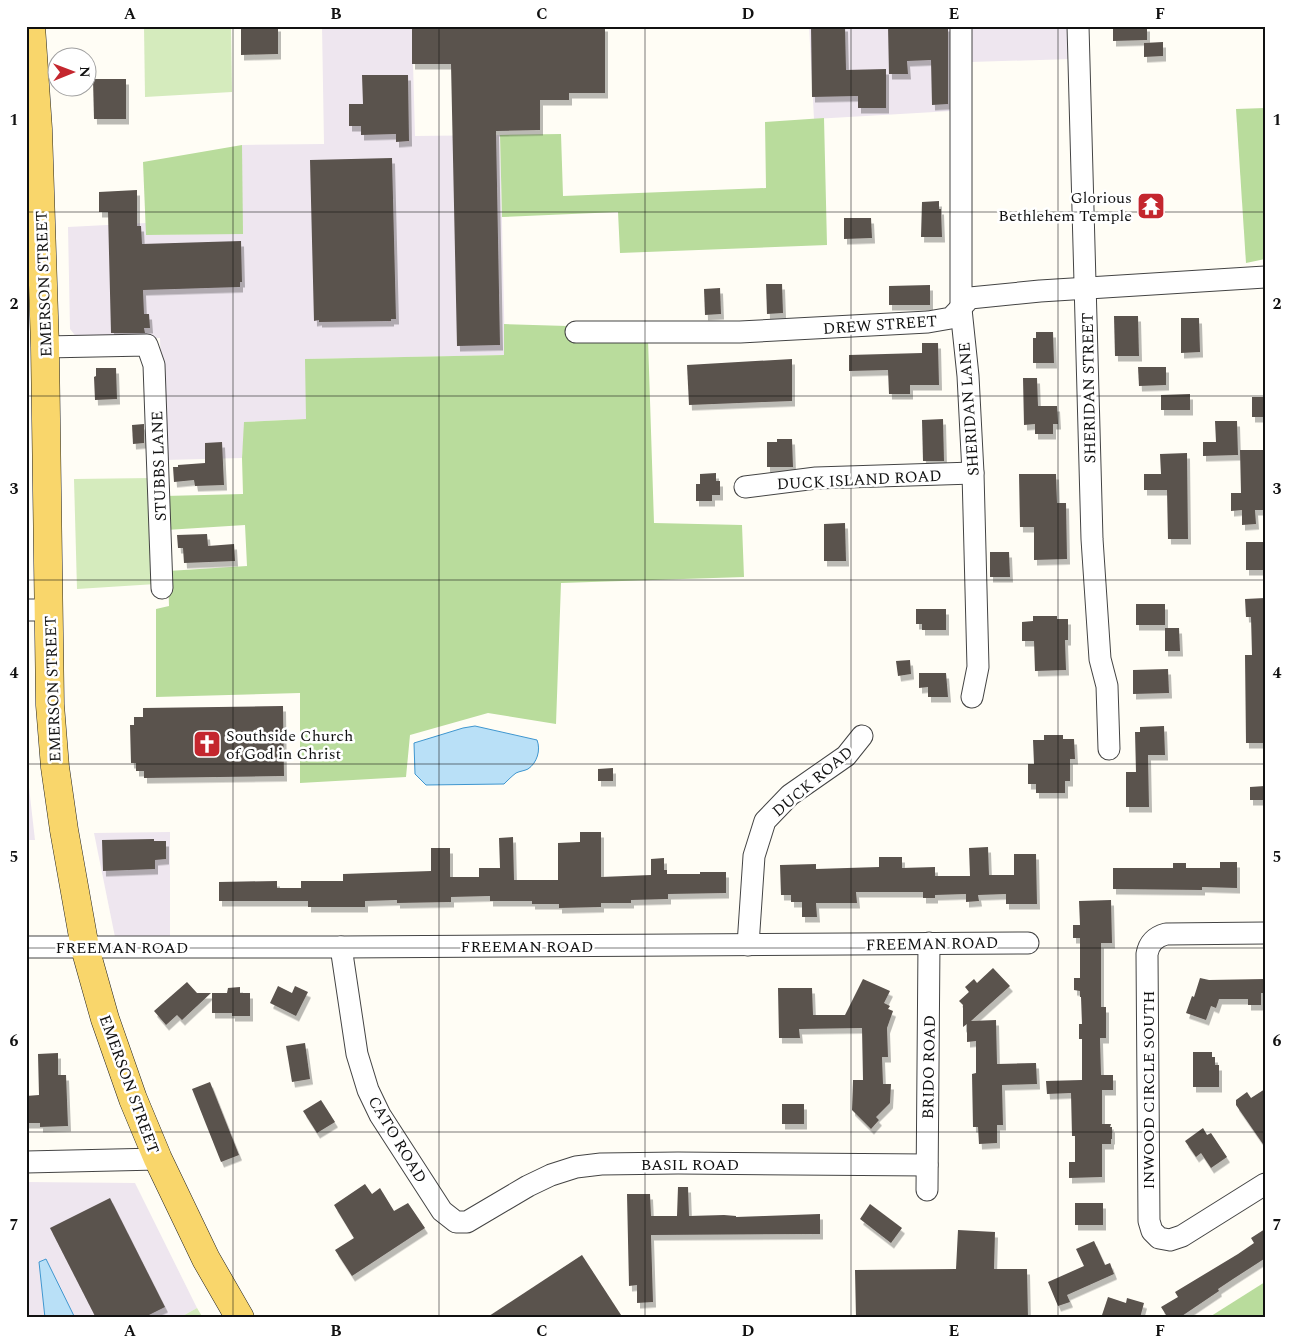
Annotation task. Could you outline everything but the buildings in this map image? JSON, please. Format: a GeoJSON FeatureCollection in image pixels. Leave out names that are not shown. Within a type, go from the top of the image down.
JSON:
{"type":"FeatureCollection","features":[{"type":"Feature","properties":{"kind":"main road","name":"EMERSON STREET"},"geometry":{"type":"LineString","coordinates":[[31,26],[38,129],[45,347],[38,610],[64,830],[85,948],[110,1033],[133,1099],[158,1159],[206,1259],[240,1318]]}},
{"type":"Feature","properties":{"kind":"street","name":"SHERIDAN LANE"},"geometry":{"type":"LineString","coordinates":[[961,26],[961,309],[968,376],[973,473],[978,667],[972,697]]}},
{"type":"Feature","properties":{"kind":"street","name":"SHERIDAN STREET"},"geometry":{"type":"LineString","coordinates":[[1078,26],[1092,538],[1100,659],[1107,686],[1109,749]]}},
{"type":"Feature","properties":{"kind":"street","name":"DREW STREET"},"geometry":{"type":"LineString","coordinates":[[576,332],[740,332],[928,322],[951,318],[970,298],[1086,288],[1265,277]]}},
{"type":"Feature","properties":{"kind":"street","name":"STUBBS LANE"},"geometry":{"type":"LineString","coordinates":[[45,347],[147,345],[154,365],[162,588]]}},
{"type":"Feature","properties":{"kind":"street","name":"DUCK ISLAND ROAD"},"geometry":{"type":"LineString","coordinates":[[745,487],[816,478],[973,473]]}},
{"type":"Feature","properties":{"kind":"street","name":"DUCK ROAD"},"geometry":{"type":"LineString","coordinates":[[748,945],[754,856],[765,822],[790,795],[846,756],[862,736]]}},
{"type":"Feature","properties":{"kind":"street","name":"INWOOD CIRCLE SOUTH"},"geometry":{"type":"LineString","coordinates":[[1265,933],[1166,934],[1153,940],[1149,947],[1147,954],[1149,1221],[1152,1230],[1159,1238],[1170,1240],[1182,1236],[1265,1184]]}},
{"type":"Feature","properties":{"kind":"street","name":"FREEMAN ROAD"},"geometry":{"type":"LineString","coordinates":[[26,947],[1028,943]]}},
{"type":"Feature","properties":{"kind":"street","name":"BRIDO ROAD"},"geometry":{"type":"LineString","coordinates":[[927,1190],[929,944]]}},
{"type":"Feature","properties":{"kind":"street","name":"CATO ROAD"},"geometry":{"type":"LineString","coordinates":[[341,947],[357,1054],[368,1090],[380,1115],[442,1211],[456,1222],[467,1222]]}},
{"type":"Feature","properties":{"kind":"street"},"geometry":{"type":"LineString","coordinates":[[26,1162],[158,1159]]}},
{"type":"Feature","properties":{"kind":"street","name":"BASIL ROAD"},"geometry":{"type":"LineString","coordinates":[[467,1222],[528,1186],[551,1175],[576,1167],[601,1164],[678,1163],[927,1165]]}},
{"type":"Feature","properties":{"kind":"shaded area"},"geometry":{"type":"Polygon","coordinates":[[[322,26],[412,26],[415,136],[500,135],[505,355],[306,359],[306,419],[245,422],[242,458],[164,460],[160,338],[78,339],[70,329],[68,227],[146,223],[147,235],[242,233],[242,145],[324,144],[322,26]]]}},
{"type":"Feature","properties":{"kind":"shaded area"},"geometry":{"type":"Polygon","coordinates":[[[809,26],[1070,26],[1072,59],[970,62],[969,110],[814,119],[809,26]]]}},
{"type":"Feature","properties":{"kind":"shaded area"},"geometry":{"type":"Polygon","coordinates":[[[26,761],[35,840],[26,840],[26,761]]]}},
{"type":"Feature","properties":{"kind":"shaded area"},"geometry":{"type":"Polygon","coordinates":[[[170,832],[170,941],[115,937],[94,833],[170,832]]]}},
{"type":"Feature","properties":{"kind":"shaded area"},"geometry":{"type":"Polygon","coordinates":[[[26,1182],[135,1183],[197,1308],[179,1318],[75,1318],[45,1259],[39,1262],[45,1318],[26,1318],[26,1182]]]}},
{"type":"Feature","properties":{"kind":"green space"},"geometry":{"type":"Polygon","coordinates":[[[144,26],[231,26],[232,92],[145,97],[144,26]]]}},
{"type":"Feature","properties":{"kind":"green space"},"geometry":{"type":"Polygon","coordinates":[[[1265,108],[1265,259],[1246,263],[1236,109],[1265,108]]]}},
{"type":"Feature","properties":{"kind":"green space"},"geometry":{"type":"Polygon","coordinates":[[[824,118],[827,245],[620,253],[618,212],[502,217],[500,135],[561,134],[563,196],[766,188],[765,122],[824,118]]]}},
{"type":"Feature","properties":{"kind":"green space"},"geometry":{"type":"Polygon","coordinates":[[[242,145],[243,234],[146,235],[143,162],[242,145]]]}},
{"type":"Feature","properties":{"kind":"green space"},"geometry":{"type":"Polygon","coordinates":[[[504,324],[567,326],[568,338],[648,339],[654,523],[742,525],[744,577],[561,583],[556,724],[488,713],[410,735],[406,777],[300,783],[300,693],[156,697],[156,609],[169,606],[168,571],[247,566],[245,525],[166,530],[165,496],[243,494],[244,422],[306,419],[305,359],[504,355],[504,324]]]}},
{"type":"Feature","properties":{"kind":"green space"},"geometry":{"type":"Polygon","coordinates":[[[152,478],[156,584],[77,589],[74,479],[152,478]]]}},
{"type":"Feature","properties":{"kind":"green space"},"geometry":{"type":"Polygon","coordinates":[[[1265,1282],[1265,1318],[1208,1318],[1265,1282]]]}},
{"type":"Feature","properties":{"kind":"green space"},"geometry":{"type":"Polygon","coordinates":[[[197,1308],[203,1318],[179,1318],[197,1308]]]}},
{"type":"Feature","properties":{"kind":"water"},"geometry":{"type":"Polygon","coordinates":[[[475,726],[537,740],[538,752],[536,760],[528,769],[516,773],[504,784],[426,785],[415,774],[414,743],[475,726]]]}},
{"type":"Feature","properties":{"kind":"water"},"geometry":{"type":"Polygon","coordinates":[[[46,1259],[75,1318],[45,1318],[39,1262],[46,1259]]]}},
{"type":"Feature","properties":{"kind":"place","name":"Glorious Bethlehem Temple"},"geometry":{"type":"Point","coordinates":[1151,206]}},
{"type":"Feature","properties":{"kind":"place","name":"Southside Church of God in Christ"},"geometry":{"type":"Point","coordinates":[207,744]}}]}
